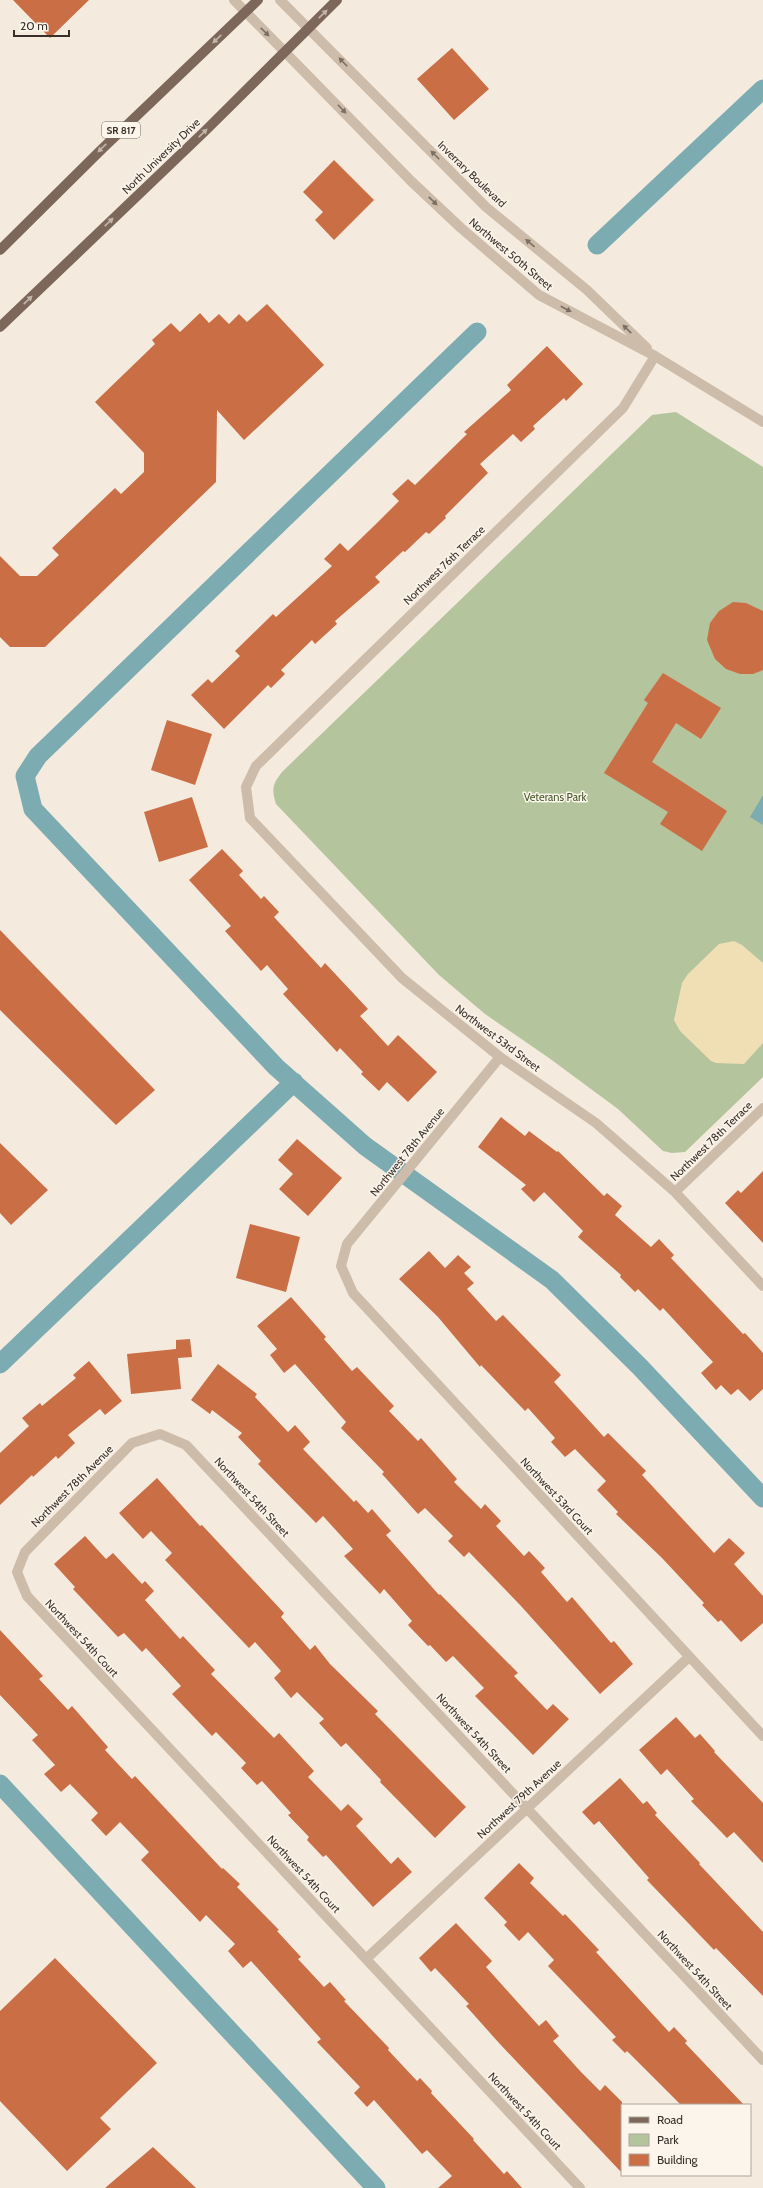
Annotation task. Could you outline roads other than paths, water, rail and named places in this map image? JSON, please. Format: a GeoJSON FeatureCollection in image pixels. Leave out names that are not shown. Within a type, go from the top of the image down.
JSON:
{"type":"FeatureCollection","features":[{"type":"Feature","properties":{"kind":"main road","name":"SR 817"},"geometry":{"type":"LineString","coordinates":[[0,250],[103,148],[258,0]]}},
{"type":"Feature","properties":{"kind":"main road","name":"North University Drive"},"geometry":{"type":"LineString","coordinates":[[0,327],[204,132],[337,0]]}},
{"type":"Feature","properties":{"kind":"street"},"geometry":{"type":"LineString","coordinates":[[234,0],[285,51]]}},
{"type":"Feature","properties":{"kind":"street","name":"Inverrary Boulevard"},"geometry":{"type":"LineString","coordinates":[[280,0],[309,27],[486,207],[587,290],[655,356]]}},
{"type":"Feature","properties":{"kind":"street","name":"Northwest 50th Street"},"geometry":{"type":"LineString","coordinates":[[285,51],[417,186],[461,228],[539,296],[655,356],[763,422]]}},
{"type":"Feature","properties":{"kind":"street","name":"Northwest 76th Terrace"},"geometry":{"type":"LineString","coordinates":[[246,787],[256,766],[622,408],[655,356]]}},
{"type":"Feature","properties":{"kind":"street","name":"Northwest 53rd Street"},"geometry":{"type":"LineString","coordinates":[[246,787],[250,818],[402,978],[500,1057],[596,1123],[675,1192],[763,1286]]}},
{"type":"Feature","properties":{"kind":"street","name":"Northwest 78th Avenue"},"geometry":{"type":"LineString","coordinates":[[341,1266],[347,1244],[500,1057]]}},
{"type":"Feature","properties":{"kind":"street","name":"Northwest 78th Terrace"},"geometry":{"type":"LineString","coordinates":[[675,1192],[763,1108]]}},
{"type":"Feature","properties":{"kind":"street","name":"Northwest 53rd Court"},"geometry":{"type":"LineString","coordinates":[[341,1266],[354,1293],[689,1658],[763,1736]]}},
{"type":"Feature","properties":{"kind":"street","name":"Northwest 78th Avenue"},"geometry":{"type":"LineString","coordinates":[[17,1572],[25,1552],[132,1443],[160,1434]]}},
{"type":"Feature","properties":{"kind":"street","name":"Northwest 54th Street"},"geometry":{"type":"LineString","coordinates":[[160,1434],[186,1444],[763,2060]]}},
{"type":"Feature","properties":{"kind":"street","name":"Northwest 54th Court"},"geometry":{"type":"LineString","coordinates":[[17,1572],[27,1596],[580,2188]]}},
{"type":"Feature","properties":{"kind":"street","name":"Northwest 79th Avenue"},"geometry":{"type":"LineString","coordinates":[[366,1959],[527,1807],[689,1658]]}},
{"type":"Feature","properties":{"kind":"water"},"geometry":{"type":"Polygon","coordinates":[[[763,795],[763,825],[750,817],[763,795]]]}},
{"type":"Feature","properties":{"kind":"waterway"},"geometry":{"type":"LineString","coordinates":[[597,245],[763,89]]}},
{"type":"Feature","properties":{"kind":"waterway"},"geometry":{"type":"LineString","coordinates":[[477,332],[38,756],[25,776],[33,809],[276,1067],[365,1146],[552,1280],[640,1367],[763,1498]]}},
{"type":"Feature","properties":{"kind":"waterway"},"geometry":{"type":"LineString","coordinates":[[0,1364],[294,1082]]}},
{"type":"Feature","properties":{"kind":"waterway"},"geometry":{"type":"LineString","coordinates":[[0,1784],[376,2188]]}},
{"type":"Feature","properties":{"kind":"park label","name":"Veterans Park"},"geometry":{"type":"Point","coordinates":[555,797]}}]}
